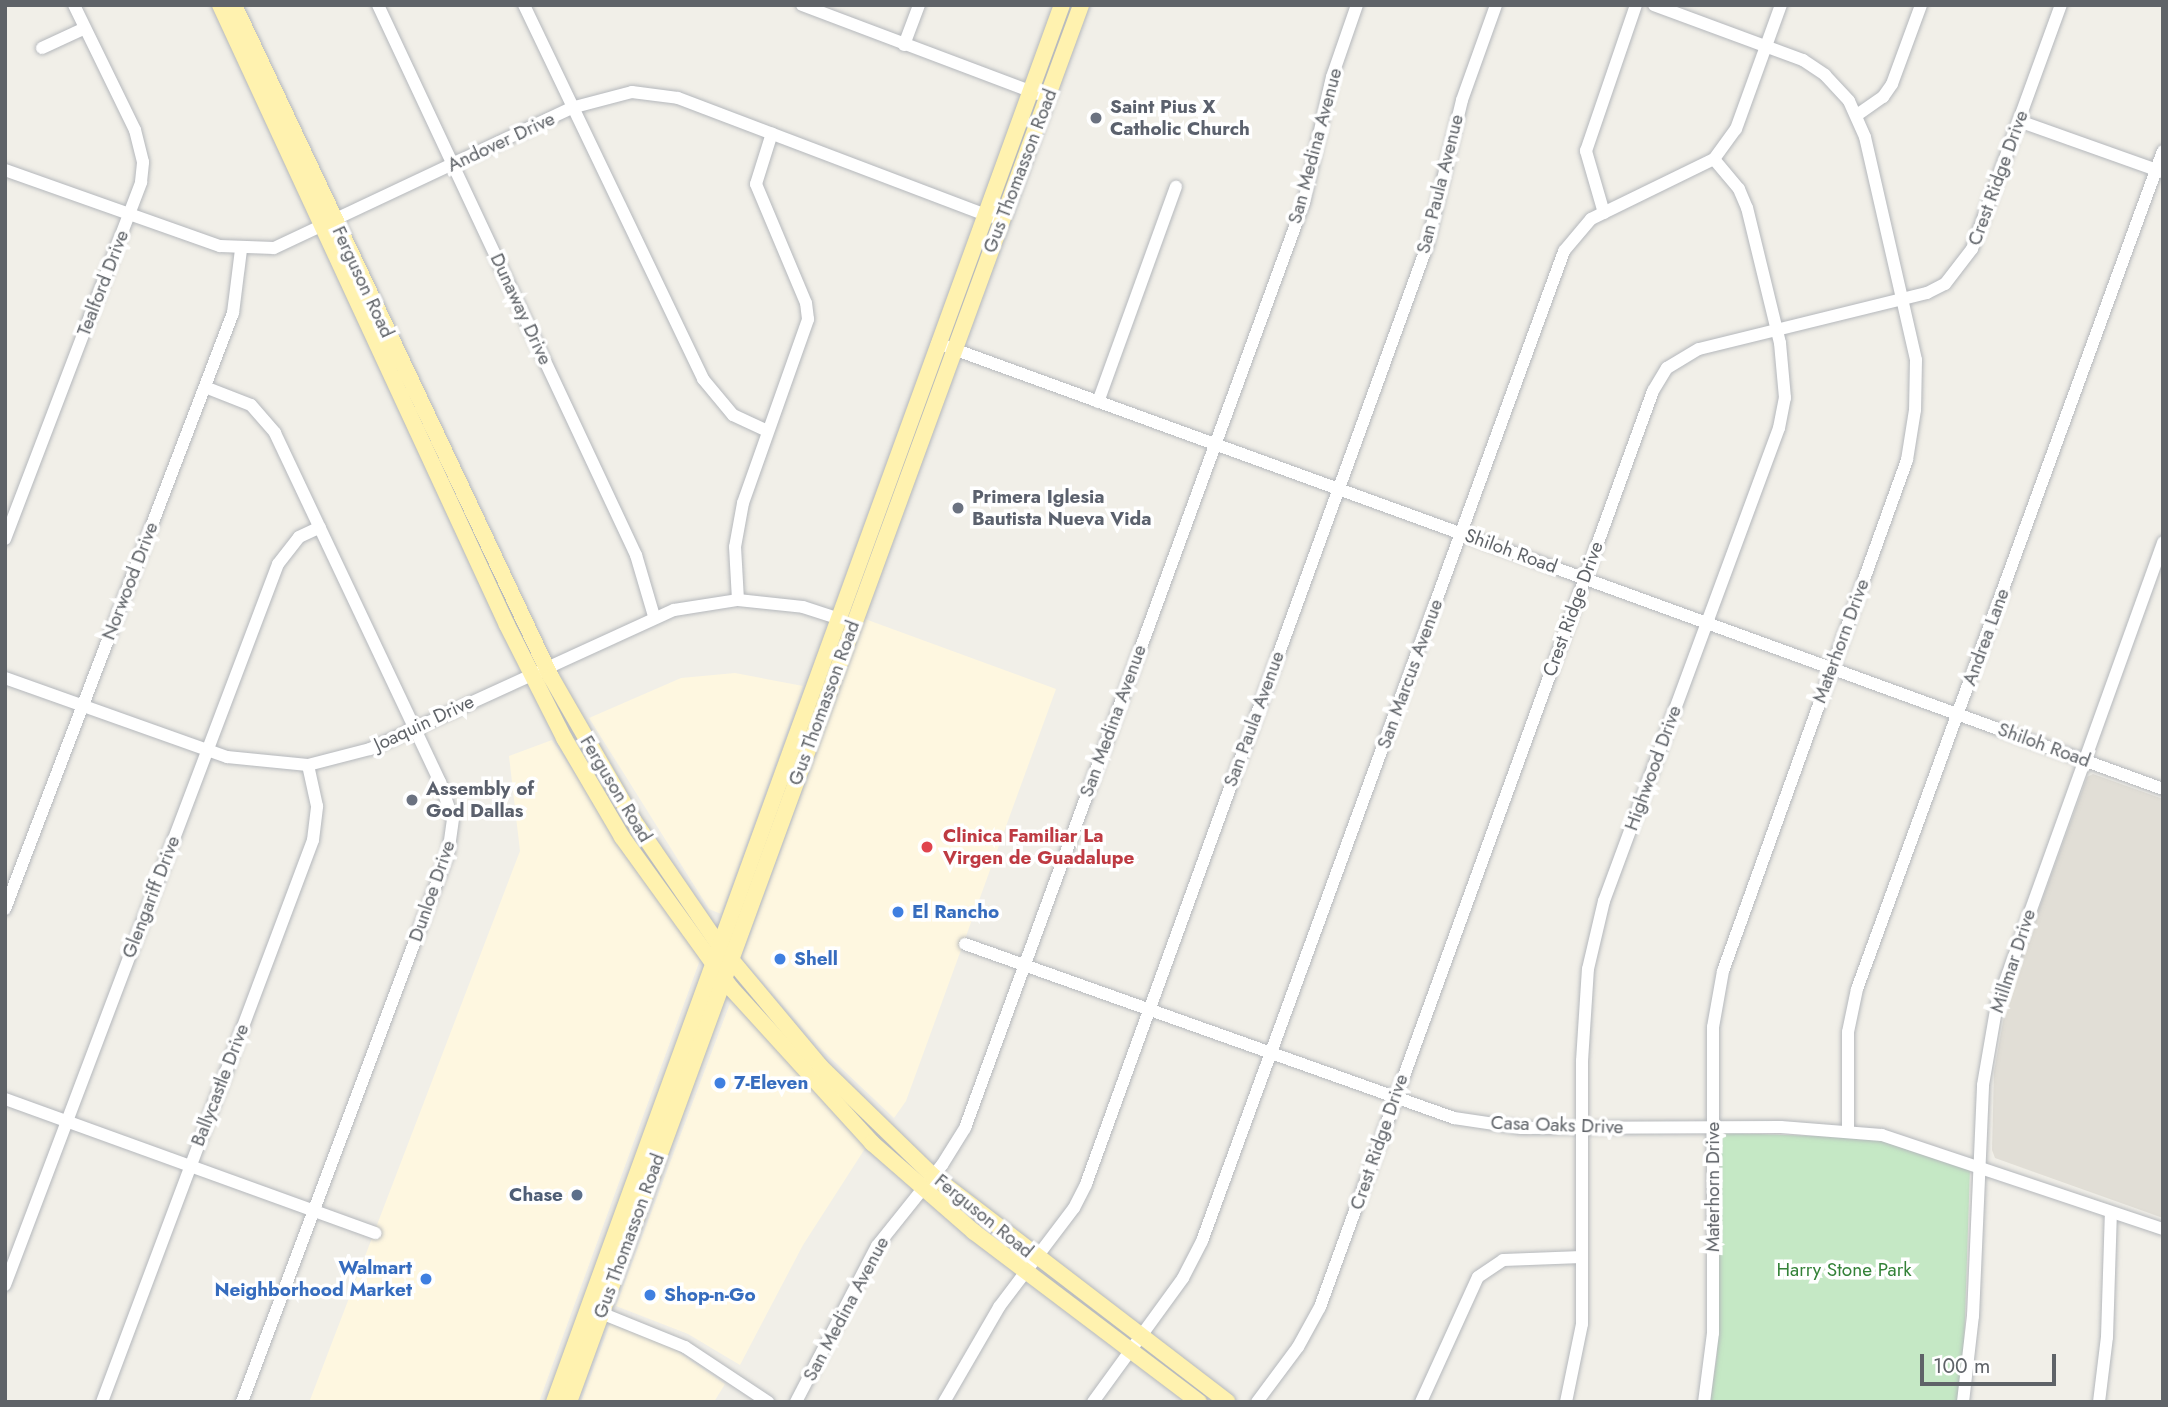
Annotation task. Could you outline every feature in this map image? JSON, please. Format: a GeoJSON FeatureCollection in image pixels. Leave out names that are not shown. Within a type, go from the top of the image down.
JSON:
{"type":"FeatureCollection","features":[{"type":"Feature","properties":{"kind":"main road","name":"Gus Thomasson Road"},"geometry":{"type":"LineString","coordinates":[[649,1160],[723,978],[766,860],[837,618],[1062,5]]}},
{"type":"Feature","properties":{"kind":"main road","name":"Gus Thomasson Road"},"geometry":{"type":"LineString","coordinates":[[569,1402],[595,1311],[755,845],[853,625],[1081,5]]}},
{"type":"Feature","properties":{"kind":"main road","name":"Ferguson Road"},"geometry":{"type":"LineString","coordinates":[[229,11],[538,669],[622,837],[723,978],[833,1104],[927,1182],[1026,1272],[1199,1402]]}},
{"type":"Feature","properties":{"kind":"main road"},"geometry":{"type":"LineString","coordinates":[[837,618],[853,625]]}},
{"type":"Feature","properties":{"kind":"main road","name":"Ferguson Road"},"geometry":{"type":"LineString","coordinates":[[538,669],[632,818],[730,960],[820,1066],[927,1182],[1036,1258],[1227,1402]]}},
{"type":"Feature","properties":{"kind":"main road"},"geometry":{"type":"LineString","coordinates":[[755,845],[766,860]]}},
{"type":"Feature","properties":{"kind":"main road","name":"Gus Thomasson Road"},"geometry":{"type":"LineString","coordinates":[[554,1402],[595,1311]]}},
{"type":"Feature","properties":{"kind":"street","name":"Tealford Drive"},"geometry":{"type":"LineString","coordinates":[[5,539],[141,182],[140,146],[74,5]]}},
{"type":"Feature","properties":{"kind":"street","name":"Dunaway Drive"},"geometry":{"type":"LineString","coordinates":[[378,5],[636,555],[654,616]]}},
{"type":"Feature","properties":{"kind":"street"},"geometry":{"type":"LineString","coordinates":[[524,5],[703,379],[733,415],[768,432]]}},
{"type":"Feature","properties":{"kind":"street"},"geometry":{"type":"LineString","coordinates":[[802,5],[1048,98]]}},
{"type":"Feature","properties":{"kind":"street"},"geometry":{"type":"LineString","coordinates":[[905,45],[919,5]]}},
{"type":"Feature","properties":{"kind":"street","name":"San Medina Avenue"},"geometry":{"type":"LineString","coordinates":[[796,1402],[877,1246],[965,1128],[1304,202],[1332,77],[1357,5]]}},
{"type":"Feature","properties":{"kind":"street","name":"San Paula Avenue"},"geometry":{"type":"LineString","coordinates":[[944,1402],[980,1336],[1086,1184],[1427,246],[1462,100],[1496,5]]}},
{"type":"Feature","properties":{"kind":"street"},"geometry":{"type":"LineString","coordinates":[[1604,213],[1586,151],[1636,5]]}},
{"type":"Feature","properties":{"kind":"street","name":"Materhorn Drive"},"geometry":{"type":"LineString","coordinates":[[1654,5],[1820,70],[1857,115],[1904,299],[1916,360],[1913,436],[1723,971],[1713,1027],[1713,1333],[1704,1402]]}},
{"type":"Feature","properties":{"kind":"street","name":"San Marcus Avenue"},"geometry":{"type":"LineString","coordinates":[[1093,1402],[1196,1255],[1564,251],[1576,232],[1604,213],[1714,159],[1736,129],[1781,5]]}},
{"type":"Feature","properties":{"kind":"street"},"geometry":{"type":"LineString","coordinates":[[1857,115],[1883,97],[1892,84],[1921,5]]}},
{"type":"Feature","properties":{"kind":"street","name":"Crest Ridge Drive"},"geometry":{"type":"LineString","coordinates":[[1257,1402],[1298,1347],[1320,1307],[1653,391],[1667,368],[1699,349],[1904,299],[1945,284],[1972,249],[2061,5]]}},
{"type":"Feature","properties":{"kind":"street"},"geometry":{"type":"LineString","coordinates":[[42,48],[85,28]]}},
{"type":"Feature","properties":{"kind":"street","name":"Andover Drive"},"geometry":{"type":"LineString","coordinates":[[5,170],[129,215],[241,250],[275,248],[571,108],[618,93],[653,93],[772,133],[1002,221]]}},
{"type":"Feature","properties":{"kind":"street"},"geometry":{"type":"LineString","coordinates":[[2019,121],[2160,171]]}},
{"type":"Feature","properties":{"kind":"street"},"geometry":{"type":"LineString","coordinates":[[738,600],[738,526],[808,319],[806,303],[756,184],[772,133]]}},
{"type":"Feature","properties":{"kind":"street","name":"Andrea Lane"},"geometry":{"type":"LineString","coordinates":[[1848,1130],[1851,1010],[1958,713],[2160,171],[2163,151]]}},
{"type":"Feature","properties":{"kind":"street","name":"Highwood Drive"},"geometry":{"type":"LineString","coordinates":[[1566,1402],[1580,1349],[1584,1009],[1595,936],[1779,428],[1785,373],[1747,208],[1740,189],[1714,159]]}},
{"type":"Feature","properties":{"kind":"street"},"geometry":{"type":"LineString","coordinates":[[1098,402],[1176,187]]}},
{"type":"Feature","properties":{"kind":"street","name":"Norwood Drive"},"geometry":{"type":"LineString","coordinates":[[5,909],[233,313],[241,250]]}},
{"type":"Feature","properties":{"kind":"street","name":"Shiloh Road"},"geometry":{"type":"LineString","coordinates":[[937,343],[2163,789]]}},
{"type":"Feature","properties":{"kind":"street","name":"Dunloe Drive"},"geometry":{"type":"LineString","coordinates":[[205,387],[251,405],[265,419],[320,527],[450,804],[452,837],[242,1402]]}},
{"type":"Feature","properties":{"kind":"street","name":"Glengariff Drive"},"geometry":{"type":"LineString","coordinates":[[5,1285],[278,564],[299,537],[320,527]]}},
{"type":"Feature","properties":{"kind":"street","name":"Millmar Drive"},"geometry":{"type":"LineString","coordinates":[[1963,1402],[1985,1061],[1997,1004],[2163,542]]}},
{"type":"Feature","properties":{"kind":"street","name":"Joaquin Drive"},"geometry":{"type":"LineString","coordinates":[[5,678],[207,750],[249,762],[307,765],[349,757],[654,616],[738,600],[803,607],[837,618]]}},
{"type":"Feature","properties":{"kind":"street","name":"Ballycastle Drive"},"geometry":{"type":"LineString","coordinates":[[102,1402],[313,840],[317,806],[307,765]]}},
{"type":"Feature","properties":{"kind":"street","name":"Casa Oaks Drive"},"geometry":{"type":"LineString","coordinates":[[965,944],[1394,1100],[1485,1124],[1848,1130],[1913,1142],[2163,1229]]}},
{"type":"Feature","properties":{"kind":"street"},"geometry":{"type":"LineString","coordinates":[[5,1099],[375,1233]]}},
{"type":"Feature","properties":{"kind":"street"},"geometry":{"type":"LineString","coordinates":[[2099,1402],[2107,1337],[2111,1213]]}},
{"type":"Feature","properties":{"kind":"street"},"geometry":{"type":"LineString","coordinates":[[1422,1402],[1478,1277],[1503,1261],[1582,1257]]}},
{"type":"Feature","properties":{"kind":"street"},"geometry":{"type":"LineString","coordinates":[[595,1311],[685,1347],[768,1402]]}},
{"type":"Feature","properties":{"kind":"shaded area"},"geometry":{"type":"Polygon","coordinates":[[[865,619],[1056,689],[906,1101],[894,1118],[821,1049],[742,958],[865,619]]]}},
{"type":"Feature","properties":{"kind":"shaded area"},"geometry":{"type":"Polygon","coordinates":[[[735,673],[803,686],[721,914],[709,909],[589,718],[681,678],[735,673]]]}},
{"type":"Feature","properties":{"kind":"shaded area"},"geometry":{"type":"Polygon","coordinates":[[[552,740],[700,960],[539,1402],[315,1402],[310,1400],[520,851],[509,756],[552,740]]]}},
{"type":"Feature","properties":{"kind":"shaded area"},"geometry":{"type":"Polygon","coordinates":[[[2093,774],[2163,799],[2163,1218],[1995,1158],[1992,1150],[1994,1072],[2008,994],[2087,777],[2093,774]]]}},
{"type":"Feature","properties":{"kind":"shaded area"},"geometry":{"type":"Polygon","coordinates":[[[732,998],[866,1147],[803,1245],[740,1365],[688,1334],[616,1306],[732,998]]]}},
{"type":"Feature","properties":{"kind":"shaded area"},"geometry":{"type":"Polygon","coordinates":[[[610,1324],[671,1347],[725,1384],[714,1402],[581,1402],[610,1324]]]}},
{"type":"Feature","properties":{"kind":"green space","name":"Harry Stone Park"},"geometry":{"type":"Polygon","coordinates":[[[1726,1133],[1872,1138],[1970,1168],[1964,1348],[1957,1402],[1710,1402],[1717,1355],[1721,1137],[1726,1133]]]}},
{"type":"Feature","properties":{"kind":"place","name":"Saint Pius X Catholic Church"},"geometry":{"type":"Point","coordinates":[1096,118]}},
{"type":"Feature","properties":{"kind":"place","name":"Primera Iglesia Bautista Nueva Vida"},"geometry":{"type":"Point","coordinates":[958,508]}},
{"type":"Feature","properties":{"kind":"place","name":"Assembly of God Dallas"},"geometry":{"type":"Point","coordinates":[412,800]}},
{"type":"Feature","properties":{"kind":"place","name":"Clinica Familiar La Virgen de Guadalupe"},"geometry":{"type":"Point","coordinates":[927,847]}},
{"type":"Feature","properties":{"kind":"place","name":"El Rancho"},"geometry":{"type":"Point","coordinates":[898,912]}},
{"type":"Feature","properties":{"kind":"place","name":"Shell"},"geometry":{"type":"Point","coordinates":[780,959]}},
{"type":"Feature","properties":{"kind":"place","name":"7-Eleven"},"geometry":{"type":"Point","coordinates":[720,1083]}},
{"type":"Feature","properties":{"kind":"place","name":"Chase"},"geometry":{"type":"Point","coordinates":[577,1195]}},
{"type":"Feature","properties":{"kind":"place","name":"Walmart Neighborhood Market"},"geometry":{"type":"Point","coordinates":[426,1279]}},
{"type":"Feature","properties":{"kind":"place","name":"Shop-n-Go"},"geometry":{"type":"Point","coordinates":[650,1295]}}]}
